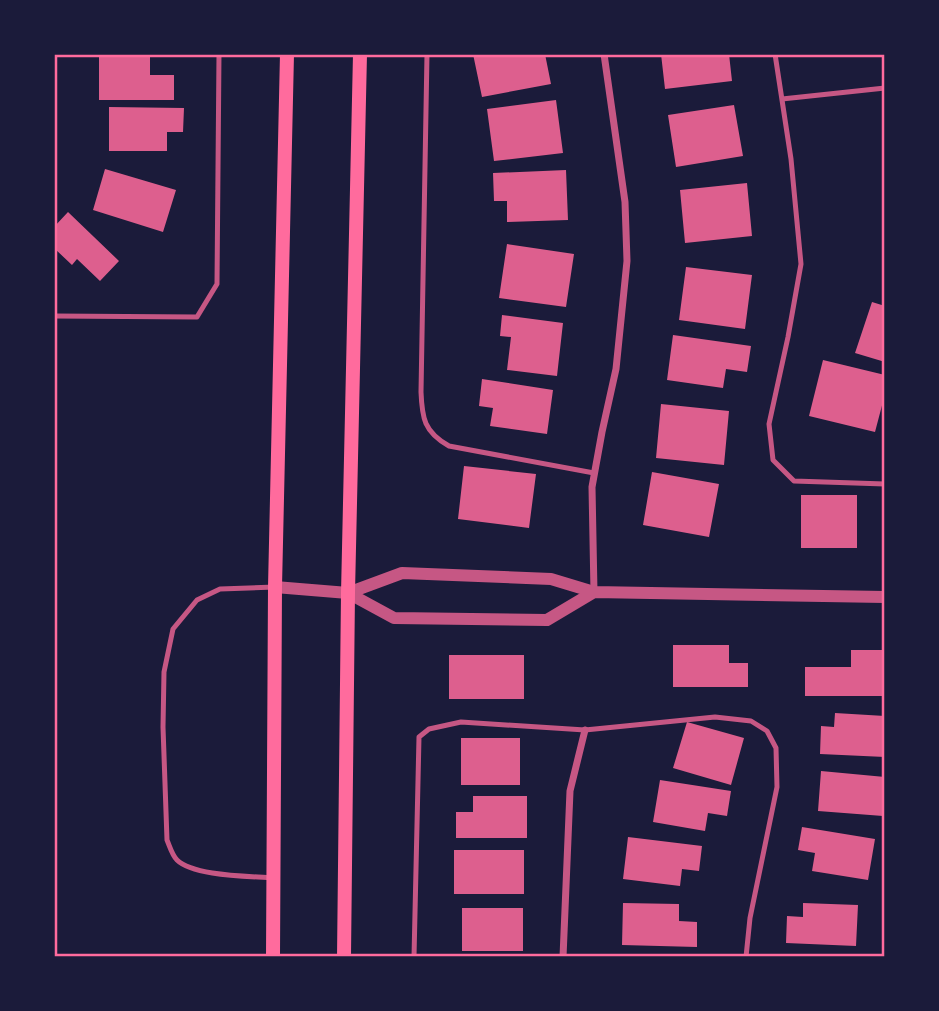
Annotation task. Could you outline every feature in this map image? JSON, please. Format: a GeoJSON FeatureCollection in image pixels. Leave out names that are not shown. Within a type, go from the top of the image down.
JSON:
{"type":"FeatureCollection","features":[{"type":"Feature","properties":{"kind":"main road"},"geometry":{"type":"LineString","coordinates":[[273,957],[275,587],[286,54]]}},
{"type":"Feature","properties":{"kind":"main road"},"geometry":{"type":"LineString","coordinates":[[344,957],[348,593],[360,54]]}},
{"type":"Feature","properties":{"kind":"street"},"geometry":{"type":"LineString","coordinates":[[594,592],[592,487],[616,369],[627,261],[625,202],[604,54]]}},
{"type":"Feature","properties":{"kind":"street"},"geometry":{"type":"LineString","coordinates":[[348,593],[402,573],[551,579],[594,592],[885,597]]}},
{"type":"Feature","properties":{"kind":"street"},"geometry":{"type":"LineString","coordinates":[[275,587],[348,593],[394,618],[547,620],[594,592]]}},
{"type":"Feature","properties":{"kind":"street"},"geometry":{"type":"LineString","coordinates":[[563,957],[570,791],[585,730]]}},
{"type":"Feature","properties":{"kind":"lane"},"geometry":{"type":"LineString","coordinates":[[54,316],[197,317],[217,284],[219,54]]}},
{"type":"Feature","properties":{"kind":"lane"},"geometry":{"type":"LineString","coordinates":[[427,54],[421,392],[422,414],[427,427],[438,440],[449,446],[594,473]]}},
{"type":"Feature","properties":{"kind":"lane"},"geometry":{"type":"LineString","coordinates":[[775,54],[791,159],[802,264],[769,424],[773,460],[794,481],[885,484]]}},
{"type":"Feature","properties":{"kind":"lane"},"geometry":{"type":"LineString","coordinates":[[782,99],[885,88]]}},
{"type":"Feature","properties":{"kind":"lane"},"geometry":{"type":"LineString","coordinates":[[274,878],[217,874],[184,866],[174,858],[167,840],[163,673],[173,629],[197,600],[220,589],[275,587]]}},
{"type":"Feature","properties":{"kind":"lane"},"geometry":{"type":"LineString","coordinates":[[414,957],[419,737],[429,729],[461,722],[585,730],[715,717],[751,721],[767,731],[776,748],[777,787],[750,918],[746,957]]}},
{"type":"Feature","properties":{"kind":"building"},"geometry":{"type":"Polygon","coordinates":[[[99,54],[150,54],[150,75],[174,75],[174,100],[99,100],[99,54]]]}},
{"type":"Feature","properties":{"kind":"building"},"geometry":{"type":"Polygon","coordinates":[[[473,54],[545,54],[551,84],[482,97],[473,54]]]}},
{"type":"Feature","properties":{"kind":"building"},"geometry":{"type":"Polygon","coordinates":[[[661,54],[729,54],[732,81],[665,89],[661,54]]]}},
{"type":"Feature","properties":{"kind":"building"},"geometry":{"type":"Polygon","coordinates":[[[556,100],[563,153],[494,161],[487,109],[556,100]]]}},
{"type":"Feature","properties":{"kind":"building"},"geometry":{"type":"Polygon","coordinates":[[[734,105],[743,156],[676,167],[668,115],[734,105]]]}},
{"type":"Feature","properties":{"kind":"building"},"geometry":{"type":"Polygon","coordinates":[[[109,107],[184,108],[183,132],[167,132],[167,151],[109,151],[109,107]]]}},
{"type":"Feature","properties":{"kind":"building"},"geometry":{"type":"Polygon","coordinates":[[[105,169],[176,190],[163,232],[93,210],[105,169]]]}},
{"type":"Feature","properties":{"kind":"building"},"geometry":{"type":"Polygon","coordinates":[[[566,170],[568,220],[507,222],[507,201],[494,201],[493,173],[566,170]]]}},
{"type":"Feature","properties":{"kind":"building"},"geometry":{"type":"Polygon","coordinates":[[[747,183],[752,236],[685,243],[680,190],[747,183]]]}},
{"type":"Feature","properties":{"kind":"building"},"geometry":{"type":"Polygon","coordinates":[[[68,212],[119,261],[100,281],[77,259],[72,265],[54,248],[54,227],[68,212]]]}},
{"type":"Feature","properties":{"kind":"building"},"geometry":{"type":"Polygon","coordinates":[[[507,244],[574,254],[566,307],[499,298],[507,244]]]}},
{"type":"Feature","properties":{"kind":"building"},"geometry":{"type":"Polygon","coordinates":[[[686,267],[752,275],[745,329],[679,320],[686,267]]]}},
{"type":"Feature","properties":{"kind":"building"},"geometry":{"type":"Polygon","coordinates":[[[872,302],[885,306],[885,362],[855,353],[872,302]]]}},
{"type":"Feature","properties":{"kind":"building"},"geometry":{"type":"Polygon","coordinates":[[[502,315],[563,323],[557,376],[507,370],[511,337],[500,336],[502,315]]]}},
{"type":"Feature","properties":{"kind":"building"},"geometry":{"type":"Polygon","coordinates":[[[673,335],[751,346],[747,372],[726,369],[723,388],[667,380],[673,335]]]}},
{"type":"Feature","properties":{"kind":"building"},"geometry":{"type":"Polygon","coordinates":[[[823,360],[885,375],[885,394],[875,432],[809,416],[823,360]]]}},
{"type":"Feature","properties":{"kind":"building"},"geometry":{"type":"Polygon","coordinates":[[[482,379],[553,390],[547,434],[490,426],[493,408],[479,406],[482,379]]]}},
{"type":"Feature","properties":{"kind":"building"},"geometry":{"type":"Polygon","coordinates":[[[661,404],[729,411],[724,465],[656,458],[661,404]]]}},
{"type":"Feature","properties":{"kind":"building"},"geometry":{"type":"Polygon","coordinates":[[[464,466],[536,474],[529,528],[458,519],[464,466]]]}},
{"type":"Feature","properties":{"kind":"building"},"geometry":{"type":"Polygon","coordinates":[[[652,472],[719,484],[709,537],[643,525],[652,472]]]}},
{"type":"Feature","properties":{"kind":"building"},"geometry":{"type":"Polygon","coordinates":[[[801,495],[857,495],[857,548],[801,548],[801,495]]]}},
{"type":"Feature","properties":{"kind":"building"},"geometry":{"type":"Polygon","coordinates":[[[673,645],[729,645],[729,663],[748,663],[748,687],[673,687],[673,645]]]}},
{"type":"Feature","properties":{"kind":"building"},"geometry":{"type":"Polygon","coordinates":[[[851,650],[885,650],[885,696],[805,696],[805,667],[851,667],[851,650]]]}},
{"type":"Feature","properties":{"kind":"building"},"geometry":{"type":"Polygon","coordinates":[[[449,655],[524,655],[524,699],[449,699],[449,655]]]}},
{"type":"Feature","properties":{"kind":"building"},"geometry":{"type":"Polygon","coordinates":[[[835,713],[885,716],[885,757],[820,754],[821,726],[834,727],[835,713]]]}},
{"type":"Feature","properties":{"kind":"building"},"geometry":{"type":"Polygon","coordinates":[[[687,722],[744,738],[731,785],[673,768],[687,722]]]}},
{"type":"Feature","properties":{"kind":"building"},"geometry":{"type":"Polygon","coordinates":[[[461,738],[520,738],[520,785],[461,785],[461,738]]]}},
{"type":"Feature","properties":{"kind":"building"},"geometry":{"type":"Polygon","coordinates":[[[821,771],[885,777],[883,816],[818,811],[821,771]]]}},
{"type":"Feature","properties":{"kind":"building"},"geometry":{"type":"Polygon","coordinates":[[[660,780],[731,791],[727,816],[708,813],[705,831],[653,822],[660,780]]]}},
{"type":"Feature","properties":{"kind":"building"},"geometry":{"type":"Polygon","coordinates":[[[473,796],[527,796],[527,838],[456,838],[456,812],[473,812],[473,796]]]}},
{"type":"Feature","properties":{"kind":"building"},"geometry":{"type":"Polygon","coordinates":[[[802,827],[875,839],[868,880],[812,871],[815,853],[798,850],[802,827]]]}},
{"type":"Feature","properties":{"kind":"building"},"geometry":{"type":"Polygon","coordinates":[[[628,837],[702,846],[699,871],[682,869],[680,886],[623,879],[628,837]]]}},
{"type":"Feature","properties":{"kind":"building"},"geometry":{"type":"Polygon","coordinates":[[[454,850],[524,850],[524,894],[454,894],[454,850]]]}},
{"type":"Feature","properties":{"kind":"building"},"geometry":{"type":"Polygon","coordinates":[[[623,903],[679,904],[679,921],[697,922],[697,947],[622,945],[623,903]]]}},
{"type":"Feature","properties":{"kind":"building"},"geometry":{"type":"Polygon","coordinates":[[[803,903],[858,905],[856,946],[786,943],[787,916],[803,917],[803,903]]]}},
{"type":"Feature","properties":{"kind":"building"},"geometry":{"type":"Polygon","coordinates":[[[462,908],[523,908],[523,951],[462,951],[462,908]]]}}]}
